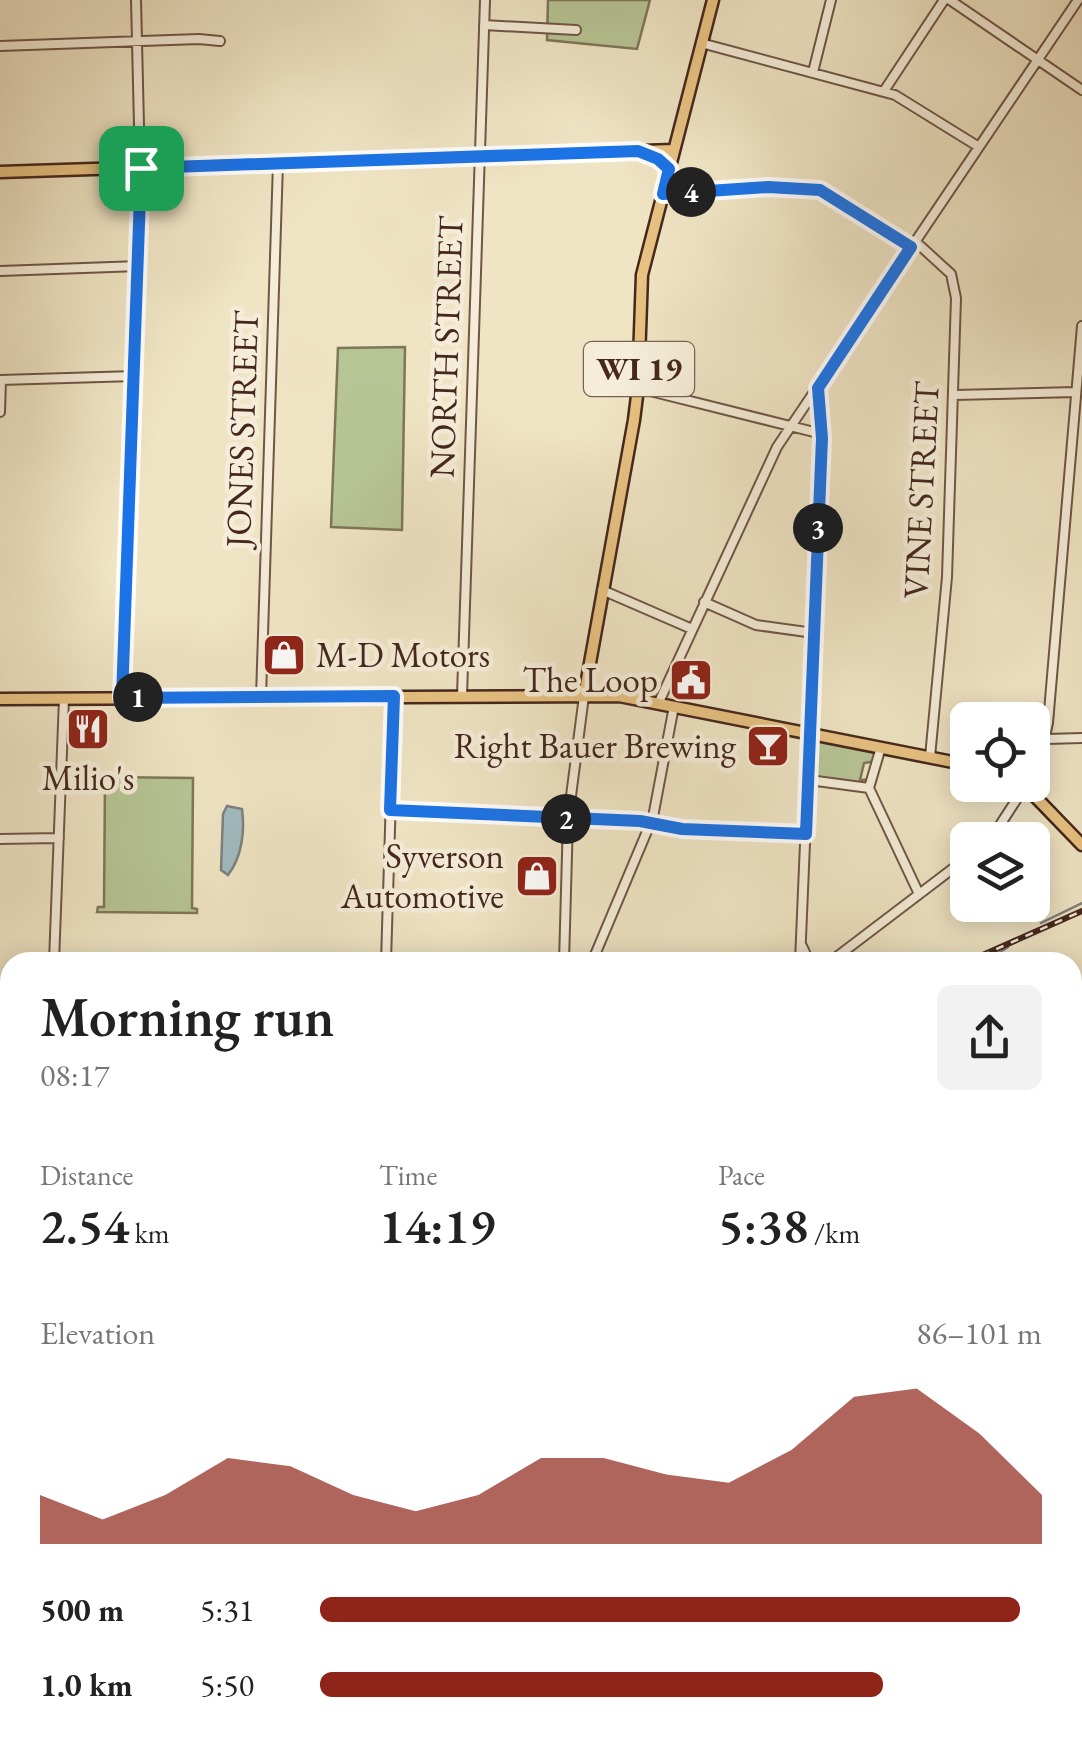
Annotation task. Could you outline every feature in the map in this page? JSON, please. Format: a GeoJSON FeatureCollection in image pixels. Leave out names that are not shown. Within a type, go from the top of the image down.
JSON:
{"type":"FeatureCollection","features":[{"type":"Feature","properties":{"kind":"main road"},"geometry":{"type":"LineString","coordinates":[[0,172],[673,150],[712,0]]}},
{"type":"Feature","properties":{"kind":"main road","name":"WI 19"},"geometry":{"type":"LineString","coordinates":[[584,696],[638,388],[642,275],[673,150]]}},
{"type":"Feature","properties":{"kind":"main road"},"geometry":{"type":"LineString","coordinates":[[638,151],[658,159],[669,169]]}},
{"type":"Feature","properties":{"kind":"main road"},"geometry":{"type":"LineString","coordinates":[[0,699],[619,696],[810,732],[879,751],[950,761]]}},
{"type":"Feature","properties":{"kind":"main road"},"geometry":{"type":"LineString","coordinates":[[1041,802],[1082,845]]}},
{"type":"Feature","properties":{"kind":"street"},"geometry":{"type":"LineString","coordinates":[[122,698],[141,168],[136,0]]}},
{"type":"Feature","properties":{"kind":"street","name":"NORTH STREET"},"geometry":{"type":"LineString","coordinates":[[462,696],[485,0]]}},
{"type":"Feature","properties":{"kind":"street"},"geometry":{"type":"LineString","coordinates":[[813,72],[831,0]]}},
{"type":"Feature","properties":{"kind":"street"},"geometry":{"type":"LineString","coordinates":[[884,91],[947,0],[1082,90]]}},
{"type":"Feature","properties":{"kind":"street"},"geometry":{"type":"LineString","coordinates":[[659,702],[772,456],[1078,0]]}},
{"type":"Feature","properties":{"kind":"street"},"geometry":{"type":"LineString","coordinates":[[484,25],[576,30]]}},
{"type":"Feature","properties":{"kind":"street"},"geometry":{"type":"LineString","coordinates":[[0,46],[220,41]]}},
{"type":"Feature","properties":{"kind":"street"},"geometry":{"type":"LineString","coordinates":[[701,44],[895,95],[979,147]]}},
{"type":"Feature","properties":{"kind":"street","name":"JONES STREET"},"geometry":{"type":"LineString","coordinates":[[261,697],[278,163]]}},
{"type":"Feature","properties":{"kind":"street","name":"VINE STREET"},"geometry":{"type":"LineString","coordinates":[[663,194],[820,190],[913,245],[946,269],[954,284],[947,577],[930,757]]}},
{"type":"Feature","properties":{"kind":"street"},"geometry":{"type":"LineString","coordinates":[[0,271],[139,266]]}},
{"type":"Feature","properties":{"kind":"street"},"geometry":{"type":"LineString","coordinates":[[1049,702],[1082,326]]}},
{"type":"Feature","properties":{"kind":"street"},"geometry":{"type":"LineString","coordinates":[[0,412],[1,380],[135,376]]}},
{"type":"Feature","properties":{"kind":"street"},"geometry":{"type":"LineString","coordinates":[[638,388],[822,434]]}},
{"type":"Feature","properties":{"kind":"street"},"geometry":{"type":"LineString","coordinates":[[800,952],[822,434],[818,388]]}},
{"type":"Feature","properties":{"kind":"street"},"geometry":{"type":"LineString","coordinates":[[954,394],[1076,392]]}},
{"type":"Feature","properties":{"kind":"street"},"geometry":{"type":"LineString","coordinates":[[602,590],[692,629]]}},
{"type":"Feature","properties":{"kind":"street"},"geometry":{"type":"LineString","coordinates":[[704,602],[756,625],[814,633]]}},
{"type":"Feature","properties":{"kind":"street"},"geometry":{"type":"LineString","coordinates":[[386,952],[394,696]]}},
{"type":"Feature","properties":{"kind":"street"},"geometry":{"type":"LineString","coordinates":[[564,952],[568,819],[584,696]]}},
{"type":"Feature","properties":{"kind":"street"},"geometry":{"type":"LineString","coordinates":[[54,952],[64,698]]}},
{"type":"Feature","properties":{"kind":"street"},"geometry":{"type":"LineString","coordinates":[[596,952],[652,822],[674,705]]}},
{"type":"Feature","properties":{"kind":"street"},"geometry":{"type":"LineString","coordinates":[[1050,739],[1082,738]]}},
{"type":"Feature","properties":{"kind":"street"},"geometry":{"type":"LineString","coordinates":[[879,751],[870,787],[919,894]]}},
{"type":"Feature","properties":{"kind":"street"},"geometry":{"type":"LineString","coordinates":[[808,780],[870,787]]}},
{"type":"Feature","properties":{"kind":"street"},"geometry":{"type":"LineString","coordinates":[[390,810],[652,822],[682,829],[806,834]]}},
{"type":"Feature","properties":{"kind":"street"},"geometry":{"type":"LineString","coordinates":[[0,840],[59,838]]}},
{"type":"Feature","properties":{"kind":"street"},"geometry":{"type":"LineString","coordinates":[[843,952],[950,871]]}},
{"type":"Feature","properties":{"kind":"street"},"geometry":{"type":"LineString","coordinates":[[801,942],[804,952]]}},
{"type":"Feature","properties":{"kind":"green space"},"geometry":{"type":"Polygon","coordinates":[[[548,0],[650,0],[637,49],[547,40],[548,0]]]}},
{"type":"Feature","properties":{"kind":"green space"},"geometry":{"type":"Polygon","coordinates":[[[405,347],[402,530],[331,527],[338,348],[405,347]]]}},
{"type":"Feature","properties":{"kind":"green space"},"geometry":{"type":"Polygon","coordinates":[[[809,732],[881,747],[877,761],[864,763],[860,780],[873,779],[872,787],[809,780],[809,732]]]}},
{"type":"Feature","properties":{"kind":"green space"},"geometry":{"type":"Polygon","coordinates":[[[105,777],[193,778],[192,908],[197,913],[97,912],[98,907],[104,907],[105,777]]]}},
{"type":"Feature","properties":{"kind":"water"},"geometry":{"type":"Polygon","coordinates":[[[227,806],[242,809],[243,826],[239,852],[228,875],[221,870],[223,814],[227,806]]]}},
{"type":"Feature","properties":{"kind":"waterway"},"geometry":{"type":"LineString","coordinates":[[1041,923],[1082,903]]}},
{"type":"Feature","properties":{"kind":"waterway"},"geometry":{"type":"LineString","coordinates":[[1000,952],[1008,947]]}},
{"type":"Feature","properties":{"kind":"railway"},"geometry":{"type":"LineString","coordinates":[[990,952],[1082,911]]}},
{"type":"Feature","properties":{"kind":"place","name":"M-D Motors"},"geometry":{"type":"Point","coordinates":[284,655]}},
{"type":"Feature","properties":{"kind":"place","name":"The Loop"},"geometry":{"type":"Point","coordinates":[691,680]}},
{"type":"Feature","properties":{"kind":"place","name":"Milio's"},"geometry":{"type":"Point","coordinates":[88,729]}},
{"type":"Feature","properties":{"kind":"place","name":"Right Bauer Brewing"},"geometry":{"type":"Point","coordinates":[768,746]}},
{"type":"Feature","properties":{"kind":"place","name":"Syverson Automotive"},"geometry":{"type":"Point","coordinates":[537,876]}},
{"type":"Feature","properties":{"kind":"route"},"geometry":{"type":"LineString","coordinates":[[638,151],[658,159],[669,169],[663,194],[768,187],[820,190],[911,247],[818,388],[822,438],[806,834],[682,829],[640,821],[390,810],[394,696],[122,698],[141,168],[638,151]]}}]}
